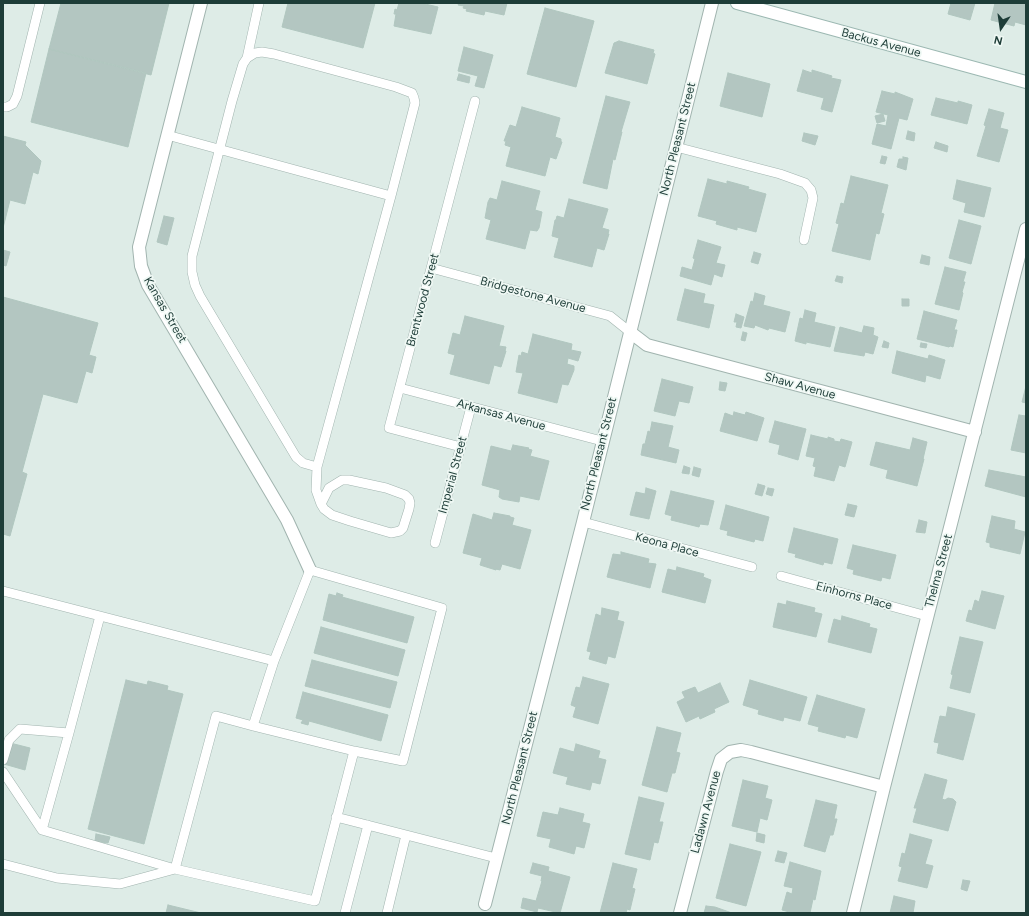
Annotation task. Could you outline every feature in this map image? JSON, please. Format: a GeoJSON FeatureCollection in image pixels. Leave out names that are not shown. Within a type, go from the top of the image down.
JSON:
{"type":"FeatureCollection","features":[{"type":"Feature","properties":{"kind":"street","name":"Kansas Street"},"geometry":{"type":"LineString","coordinates":[[201,3],[138,247],[141,266],[148,285],[288,520],[310,570]]}},
{"type":"Feature","properties":{"kind":"street","name":"North Pleasant Street"},"geometry":{"type":"LineString","coordinates":[[485,904],[583,522],[712,3]]}},
{"type":"Feature","properties":{"kind":"street","name":"Backus Avenue"},"geometry":{"type":"LineString","coordinates":[[737,3],[1026,82]]}},
{"type":"Feature","properties":{"kind":"street","name":"Thelma Street"},"geometry":{"type":"LineString","coordinates":[[853,913],[1026,229]]}},
{"type":"Feature","properties":{"kind":"street","name":"Shaw Avenue"},"geometry":{"type":"LineString","coordinates":[[630,332],[646,345],[975,432]]}},
{"type":"Feature","properties":{"kind":"street","name":"Ladawn Avenue"},"geometry":{"type":"LineString","coordinates":[[680,913],[716,771],[721,759],[730,752],[741,750],[751,752],[884,787]]}},
{"type":"Feature","properties":{"kind":"lane"},"geometry":{"type":"LineString","coordinates":[[3,107],[13,104],[17,96],[40,3]]}},
{"type":"Feature","properties":{"kind":"lane"},"geometry":{"type":"LineString","coordinates":[[259,3],[246,58],[232,101],[192,256],[192,272],[195,285],[200,296],[296,457],[303,462],[317,467]]}},
{"type":"Feature","properties":{"kind":"lane"},"geometry":{"type":"LineString","coordinates":[[246,58],[255,53],[262,52],[274,54],[396,87],[412,93],[414,98],[415,104],[391,196],[317,467],[316,490],[321,504],[324,509],[332,515],[350,522],[391,533],[400,531],[403,528],[410,503],[409,498],[405,495],[386,488],[349,480],[342,480],[329,488],[321,504]]}},
{"type":"Feature","properties":{"kind":"lane","name":"Brentwood Street"},"geometry":{"type":"LineString","coordinates":[[460,447],[389,428],[475,101]]}},
{"type":"Feature","properties":{"kind":"lane"},"geometry":{"type":"LineString","coordinates":[[167,135],[391,196]]}},
{"type":"Feature","properties":{"kind":"lane"},"geometry":{"type":"LineString","coordinates":[[676,147],[780,174],[805,183],[811,190],[813,198],[804,240]]}},
{"type":"Feature","properties":{"kind":"lane","name":"Bridgestone Avenue"},"geometry":{"type":"LineString","coordinates":[[431,268],[610,316],[630,332]]}},
{"type":"Feature","properties":{"kind":"lane","name":"Arkansas Avenue"},"geometry":{"type":"LineString","coordinates":[[400,388],[602,441]]}},
{"type":"Feature","properties":{"kind":"lane","name":"Imperial Street"},"geometry":{"type":"LineString","coordinates":[[435,543],[471,407]]}},
{"type":"Feature","properties":{"kind":"lane","name":"Keona Place"},"geometry":{"type":"LineString","coordinates":[[583,522],[752,567]]}},
{"type":"Feature","properties":{"kind":"lane"},"geometry":{"type":"LineString","coordinates":[[175,869],[216,716],[253,726],[354,751],[403,761],[442,608],[310,570],[274,661],[253,726]]}},
{"type":"Feature","properties":{"kind":"lane","name":"Einhorns Place"},"geometry":{"type":"LineString","coordinates":[[781,576],[927,616]]}},
{"type":"Feature","properties":{"kind":"lane"},"geometry":{"type":"LineString","coordinates":[[3,591],[274,661]]}},
{"type":"Feature","properties":{"kind":"lane"},"geometry":{"type":"LineString","coordinates":[[42,830],[100,616]]}},
{"type":"Feature","properties":{"kind":"lane"},"geometry":{"type":"LineString","coordinates":[[3,760],[9,740],[20,729],[69,733]]}},
{"type":"Feature","properties":{"kind":"lane"},"geometry":{"type":"LineString","coordinates":[[3,772],[42,830],[175,869],[314,901],[354,751]]}},
{"type":"Feature","properties":{"kind":"lane"},"geometry":{"type":"LineString","coordinates":[[336,817],[496,858]]}},
{"type":"Feature","properties":{"kind":"lane"},"geometry":{"type":"LineString","coordinates":[[345,913],[368,825]]}},
{"type":"Feature","properties":{"kind":"lane"},"geometry":{"type":"LineString","coordinates":[[386,913],[406,835]]}},
{"type":"Feature","properties":{"kind":"lane"},"geometry":{"type":"LineString","coordinates":[[3,864],[57,878],[120,884],[175,869]]}},
{"type":"Feature","properties":{"kind":"building"},"geometry":{"type":"Polygon","coordinates":[[[61,3],[169,3],[151,75],[49,49],[61,3]]]}},
{"type":"Feature","properties":{"kind":"building"},"geometry":{"type":"Polygon","coordinates":[[[288,3],[375,3],[363,48],[282,27],[288,3]]]}},
{"type":"Feature","properties":{"kind":"building"},"geometry":{"type":"Polygon","coordinates":[[[399,3],[421,3],[438,7],[431,34],[394,26],[396,14],[394,14],[395,9],[397,10],[399,3]]]}},
{"type":"Feature","properties":{"kind":"building"},"geometry":{"type":"Polygon","coordinates":[[[459,3],[507,3],[504,15],[485,11],[484,15],[466,11],[467,9],[463,8],[464,6],[458,5],[459,3]]]}},
{"type":"Feature","properties":{"kind":"building"},"geometry":{"type":"Polygon","coordinates":[[[951,3],[975,3],[970,20],[948,14],[951,3]]]}},
{"type":"Feature","properties":{"kind":"building"},"geometry":{"type":"Polygon","coordinates":[[[995,3],[1026,3],[1026,25],[1015,22],[1014,26],[991,20],[995,3]]]}},
{"type":"Feature","properties":{"kind":"building"},"geometry":{"type":"Polygon","coordinates":[[[545,8],[594,21],[576,87],[527,74],[545,8]]]}},
{"type":"Feature","properties":{"kind":"building"},"geometry":{"type":"Polygon","coordinates":[[[619,41],[654,50],[653,53],[655,54],[647,84],[605,73],[614,43],[619,41]]]}},
{"type":"Feature","properties":{"kind":"building"},"geometry":{"type":"Polygon","coordinates":[[[464,47],[493,55],[484,88],[475,86],[478,76],[458,71],[464,47]]]}},
{"type":"Feature","properties":{"kind":"building"},"geometry":{"type":"Polygon","coordinates":[[[49,49],[146,73],[128,147],[31,122],[49,49]]]}},
{"type":"Feature","properties":{"kind":"building"},"geometry":{"type":"Polygon","coordinates":[[[803,70],[812,73],[812,70],[832,76],[831,78],[841,80],[832,112],[821,109],[824,98],[797,91],[803,70]]]}},
{"type":"Feature","properties":{"kind":"building"},"geometry":{"type":"Polygon","coordinates":[[[728,73],[770,84],[762,117],[720,106],[728,73]]]}},
{"type":"Feature","properties":{"kind":"building"},"geometry":{"type":"Polygon","coordinates":[[[459,74],[470,77],[469,83],[457,80],[459,74]]]}},
{"type":"Feature","properties":{"kind":"building"},"geometry":{"type":"Polygon","coordinates":[[[882,91],[895,94],[895,92],[913,99],[907,120],[899,118],[891,149],[872,144],[877,124],[886,126],[888,115],[876,112],[882,91]]]}},
{"type":"Feature","properties":{"kind":"building"},"geometry":{"type":"Polygon","coordinates":[[[606,96],[630,102],[621,132],[615,160],[613,159],[607,189],[583,183],[606,96]]]}},
{"type":"Feature","properties":{"kind":"building"},"geometry":{"type":"Polygon","coordinates":[[[936,98],[958,103],[958,101],[972,105],[967,124],[931,115],[936,98]]]}},
{"type":"Feature","properties":{"kind":"building"},"geometry":{"type":"Polygon","coordinates":[[[522,107],[560,118],[555,137],[561,139],[562,142],[556,159],[550,157],[545,176],[506,166],[511,147],[505,145],[506,141],[504,141],[510,125],[516,127],[522,107]]]}},
{"type":"Feature","properties":{"kind":"building"},"geometry":{"type":"Polygon","coordinates":[[[989,109],[1004,113],[1000,128],[1008,130],[999,162],[977,156],[986,126],[984,125],[989,109]]]}},
{"type":"Feature","properties":{"kind":"building"},"geometry":{"type":"Polygon","coordinates":[[[883,114],[885,121],[877,123],[875,116],[883,114]]]}},
{"type":"Feature","properties":{"kind":"building"},"geometry":{"type":"Polygon","coordinates":[[[908,131],[915,133],[914,141],[906,139],[908,131]]]}},
{"type":"Feature","properties":{"kind":"building"},"geometry":{"type":"Polygon","coordinates":[[[804,133],[818,136],[815,145],[802,141],[804,133]]]}},
{"type":"Feature","properties":{"kind":"building"},"geometry":{"type":"Polygon","coordinates":[[[3,136],[26,142],[25,145],[41,161],[38,174],[33,172],[25,204],[10,200],[3,228],[3,136]]]}},
{"type":"Feature","properties":{"kind":"building"},"geometry":{"type":"Polygon","coordinates":[[[936,142],[948,146],[947,152],[934,148],[936,142]]]}},
{"type":"Feature","properties":{"kind":"building"},"geometry":{"type":"Polygon","coordinates":[[[882,156],[887,157],[885,164],[880,163],[882,156]]]}},
{"type":"Feature","properties":{"kind":"building"},"geometry":{"type":"Polygon","coordinates":[[[903,157],[908,158],[906,170],[897,167],[899,159],[903,159],[903,157]]]}},
{"type":"Feature","properties":{"kind":"building"},"geometry":{"type":"Polygon","coordinates":[[[851,176],[888,185],[881,213],[884,214],[879,234],[876,233],[870,260],[832,251],[839,224],[836,223],[841,203],[844,204],[851,176]]]}},
{"type":"Feature","properties":{"kind":"building"},"geometry":{"type":"Polygon","coordinates":[[[708,179],[727,184],[727,181],[749,187],[748,189],[766,194],[756,232],[737,227],[737,230],[716,224],[717,221],[698,216],[708,179]]]}},
{"type":"Feature","properties":{"kind":"building"},"geometry":{"type":"Polygon","coordinates":[[[957,180],[991,188],[984,217],[964,212],[966,203],[953,199],[957,180]]]}},
{"type":"Feature","properties":{"kind":"building"},"geometry":{"type":"Polygon","coordinates":[[[502,181],[540,191],[535,210],[542,212],[539,228],[537,231],[530,230],[525,249],[486,239],[491,220],[485,218],[488,202],[490,198],[497,200],[502,181]]]}},
{"type":"Feature","properties":{"kind":"building"},"geometry":{"type":"Polygon","coordinates":[[[569,199],[608,209],[602,228],[609,230],[609,234],[604,250],[597,248],[592,267],[554,257],[559,238],[552,236],[555,220],[557,216],[564,218],[569,199]]]}},
{"type":"Feature","properties":{"kind":"building"},"geometry":{"type":"Polygon","coordinates":[[[164,216],[174,218],[167,245],[157,242],[164,216]]]}},
{"type":"Feature","properties":{"kind":"building"},"geometry":{"type":"Polygon","coordinates":[[[959,220],[981,226],[971,264],[949,258],[959,220]]]}},
{"type":"Feature","properties":{"kind":"building"},"geometry":{"type":"Polygon","coordinates":[[[698,240],[721,247],[716,263],[725,265],[722,277],[714,274],[711,285],[680,276],[682,267],[692,270],[695,259],[693,258],[698,240]]]}},
{"type":"Feature","properties":{"kind":"building"},"geometry":{"type":"Polygon","coordinates":[[[3,250],[10,252],[6,266],[3,265],[3,250]]]}},
{"type":"Feature","properties":{"kind":"building"},"geometry":{"type":"Polygon","coordinates":[[[754,252],[761,254],[758,264],[751,262],[754,252]]]}},
{"type":"Feature","properties":{"kind":"building"},"geometry":{"type":"Polygon","coordinates":[[[922,255],[930,257],[929,265],[920,263],[922,255]]]}},
{"type":"Feature","properties":{"kind":"building"},"geometry":{"type":"Polygon","coordinates":[[[945,267],[966,272],[959,310],[935,304],[945,267]]]}},
{"type":"Feature","properties":{"kind":"building"},"geometry":{"type":"Polygon","coordinates":[[[837,276],[843,277],[842,283],[835,281],[837,276]]]}},
{"type":"Feature","properties":{"kind":"building"},"geometry":{"type":"Polygon","coordinates":[[[685,289],[705,294],[703,303],[714,305],[709,328],[677,320],[685,289]]]}},
{"type":"Feature","properties":{"kind":"building"},"geometry":{"type":"Polygon","coordinates":[[[755,293],[765,296],[763,305],[790,312],[785,332],[769,328],[768,330],[755,325],[754,328],[744,326],[751,301],[753,302],[755,293]]]}},
{"type":"Feature","properties":{"kind":"building"},"geometry":{"type":"Polygon","coordinates":[[[3,297],[98,323],[89,355],[96,357],[92,373],[86,371],[77,403],[43,394],[22,472],[27,474],[10,536],[3,534],[3,297]]]}},
{"type":"Feature","properties":{"kind":"building"},"geometry":{"type":"Polygon","coordinates":[[[902,299],[909,299],[909,306],[902,306],[902,299]]]}},
{"type":"Feature","properties":{"kind":"building"},"geometry":{"type":"Polygon","coordinates":[[[805,310],[816,313],[814,322],[835,327],[830,347],[795,341],[800,318],[803,319],[805,310]]]}},
{"type":"Feature","properties":{"kind":"building"},"geometry":{"type":"Polygon","coordinates":[[[924,311],[957,320],[954,330],[957,330],[953,347],[917,339],[924,311]]]}},
{"type":"Feature","properties":{"kind":"building"},"geometry":{"type":"Polygon","coordinates":[[[736,314],[744,317],[741,328],[736,327],[737,322],[734,322],[736,314]]]}},
{"type":"Feature","properties":{"kind":"building"},"geometry":{"type":"Polygon","coordinates":[[[465,316],[504,326],[499,346],[506,347],[506,351],[501,367],[494,365],[489,384],[450,374],[455,355],[448,353],[453,333],[460,335],[465,316]]]}},
{"type":"Feature","properties":{"kind":"building"},"geometry":{"type":"Polygon","coordinates":[[[864,326],[874,328],[873,335],[878,337],[873,354],[865,352],[864,356],[834,351],[840,327],[862,333],[864,326]]]}},
{"type":"Feature","properties":{"kind":"building"},"geometry":{"type":"Polygon","coordinates":[[[743,332],[747,333],[745,341],[741,340],[743,332]]]}},
{"type":"Feature","properties":{"kind":"building"},"geometry":{"type":"Polygon","coordinates":[[[533,334],[572,344],[571,350],[581,352],[578,361],[568,358],[567,364],[574,366],[574,370],[568,385],[562,384],[557,403],[518,393],[523,373],[516,372],[519,355],[521,356],[522,352],[528,354],[533,334]]]}},
{"type":"Feature","properties":{"kind":"building"},"geometry":{"type":"Polygon","coordinates":[[[884,341],[889,343],[888,348],[882,347],[884,341]]]}},
{"type":"Feature","properties":{"kind":"building"},"geometry":{"type":"Polygon","coordinates":[[[921,343],[927,344],[926,348],[920,347],[921,343]]]}},
{"type":"Feature","properties":{"kind":"building"},"geometry":{"type":"Polygon","coordinates":[[[897,351],[928,359],[929,355],[945,360],[940,379],[926,375],[925,382],[892,373],[897,351]]]}},
{"type":"Feature","properties":{"kind":"building"},"geometry":{"type":"Polygon","coordinates":[[[662,379],[693,387],[689,403],[679,401],[675,416],[654,411],[662,379]]]}},
{"type":"Feature","properties":{"kind":"building"},"geometry":{"type":"Polygon","coordinates":[[[720,382],[727,383],[725,391],[719,390],[720,382]]]}},
{"type":"Feature","properties":{"kind":"building"},"geometry":{"type":"Polygon","coordinates":[[[1026,386],[1026,403],[1022,402],[1026,386]]]}},
{"type":"Feature","properties":{"kind":"building"},"geometry":{"type":"Polygon","coordinates":[[[734,412],[745,415],[746,412],[764,418],[757,441],[720,431],[725,413],[733,416],[734,412]]]}},
{"type":"Feature","properties":{"kind":"building"},"geometry":{"type":"Polygon","coordinates":[[[1019,415],[1026,416],[1026,453],[1011,450],[1019,415]]]}},
{"type":"Feature","properties":{"kind":"building"},"geometry":{"type":"Polygon","coordinates":[[[775,421],[806,429],[798,460],[778,454],[780,445],[769,442],[775,421]]]}},
{"type":"Feature","properties":{"kind":"building"},"geometry":{"type":"Polygon","coordinates":[[[652,422],[673,426],[668,447],[679,450],[676,463],[641,455],[643,444],[645,444],[648,431],[650,432],[652,422]]]}},
{"type":"Feature","properties":{"kind":"building"},"geometry":{"type":"Polygon","coordinates":[[[811,435],[828,439],[828,437],[834,439],[834,441],[840,442],[841,439],[852,442],[845,467],[839,465],[834,481],[814,476],[816,467],[813,466],[815,458],[806,456],[811,435]]]}},
{"type":"Feature","properties":{"kind":"building"},"geometry":{"type":"Polygon","coordinates":[[[913,438],[927,442],[917,486],[886,478],[888,470],[870,465],[876,442],[910,450],[913,438]]]}},
{"type":"Feature","properties":{"kind":"building"},"geometry":{"type":"Polygon","coordinates":[[[513,445],[529,448],[528,449],[532,450],[530,456],[549,461],[539,500],[520,496],[519,502],[502,499],[499,497],[500,490],[482,485],[491,446],[511,451],[513,445]]]}},
{"type":"Feature","properties":{"kind":"building"},"geometry":{"type":"Polygon","coordinates":[[[684,466],[690,468],[689,474],[682,473],[684,466]]]}},
{"type":"Feature","properties":{"kind":"building"},"geometry":{"type":"Polygon","coordinates":[[[694,467],[701,469],[699,477],[692,475],[694,467]]]}},
{"type":"Feature","properties":{"kind":"building"},"geometry":{"type":"Polygon","coordinates":[[[989,470],[1026,477],[1026,497],[985,486],[989,470]]]}},
{"type":"Feature","properties":{"kind":"building"},"geometry":{"type":"Polygon","coordinates":[[[758,484],[765,486],[762,496],[755,494],[758,484]]]}},
{"type":"Feature","properties":{"kind":"building"},"geometry":{"type":"Polygon","coordinates":[[[646,488],[656,491],[649,519],[630,515],[636,492],[645,494],[646,488]]]}},
{"type":"Feature","properties":{"kind":"building"},"geometry":{"type":"Polygon","coordinates":[[[768,488],[774,489],[772,496],[766,494],[768,488]]]}},
{"type":"Feature","properties":{"kind":"building"},"geometry":{"type":"Polygon","coordinates":[[[671,491],[714,501],[708,525],[700,524],[699,527],[671,520],[672,516],[665,514],[671,491]]]}},
{"type":"Feature","properties":{"kind":"building"},"geometry":{"type":"Polygon","coordinates":[[[848,504],[857,506],[854,517],[845,515],[848,504]]]}},
{"type":"Feature","properties":{"kind":"building"},"geometry":{"type":"Polygon","coordinates":[[[726,505],[769,517],[763,541],[755,539],[754,542],[727,535],[728,531],[720,529],[726,505]]]}},
{"type":"Feature","properties":{"kind":"building"},"geometry":{"type":"Polygon","coordinates":[[[494,513],[510,516],[514,518],[512,525],[531,530],[520,569],[502,564],[500,570],[496,570],[480,565],[482,558],[463,553],[473,514],[492,520],[494,513]]]}},
{"type":"Feature","properties":{"kind":"building"},"geometry":{"type":"Polygon","coordinates":[[[992,516],[1015,521],[1014,529],[1025,532],[1020,554],[990,547],[990,543],[986,542],[992,516]]]}},
{"type":"Feature","properties":{"kind":"building"},"geometry":{"type":"Polygon","coordinates":[[[919,520],[927,522],[925,533],[916,532],[919,520]]]}},
{"type":"Feature","properties":{"kind":"building"},"geometry":{"type":"Polygon","coordinates":[[[794,528],[838,539],[832,564],[824,562],[823,565],[795,557],[796,554],[788,552],[794,528]]]}},
{"type":"Feature","properties":{"kind":"building"},"geometry":{"type":"Polygon","coordinates":[[[853,545],[896,555],[890,579],[882,577],[881,581],[853,574],[854,570],[847,568],[853,545]]]}},
{"type":"Feature","properties":{"kind":"building"},"geometry":{"type":"Polygon","coordinates":[[[621,552],[649,559],[648,563],[656,564],[650,588],[607,577],[613,554],[621,555],[621,552]]]}},
{"type":"Feature","properties":{"kind":"building"},"geometry":{"type":"Polygon","coordinates":[[[677,567],[704,574],[703,577],[711,580],[705,603],[662,592],[668,569],[676,571],[677,567]]]}},
{"type":"Feature","properties":{"kind":"building"},"geometry":{"type":"Polygon","coordinates":[[[982,591],[1004,596],[995,629],[966,621],[969,610],[972,611],[975,600],[979,602],[982,591]]]}},
{"type":"Feature","properties":{"kind":"building"},"geometry":{"type":"Polygon","coordinates":[[[337,593],[343,595],[342,597],[414,617],[407,643],[323,620],[329,594],[336,596],[337,593]]]}},
{"type":"Feature","properties":{"kind":"building"},"geometry":{"type":"Polygon","coordinates":[[[787,601],[815,608],[814,612],[822,614],[816,637],[773,627],[778,603],[786,605],[787,601]]]}},
{"type":"Feature","properties":{"kind":"building"},"geometry":{"type":"Polygon","coordinates":[[[602,608],[619,612],[617,620],[624,622],[615,658],[608,656],[606,664],[589,659],[591,652],[587,651],[596,614],[601,616],[602,608]]]}},
{"type":"Feature","properties":{"kind":"building"},"geometry":{"type":"Polygon","coordinates":[[[842,616],[870,624],[869,627],[877,629],[871,653],[828,642],[834,619],[841,621],[842,616]]]}},
{"type":"Feature","properties":{"kind":"building"},"geometry":{"type":"Polygon","coordinates":[[[321,627],[405,650],[398,676],[314,653],[321,627]]]}},
{"type":"Feature","properties":{"kind":"building"},"geometry":{"type":"Polygon","coordinates":[[[960,637],[983,642],[970,693],[950,688],[953,675],[951,674],[960,637]]]}},
{"type":"Feature","properties":{"kind":"building"},"geometry":{"type":"Polygon","coordinates":[[[312,660],[397,682],[390,708],[305,686],[312,660]]]}},
{"type":"Feature","properties":{"kind":"building"},"geometry":{"type":"Polygon","coordinates":[[[583,677],[609,684],[598,724],[573,717],[576,707],[571,705],[576,687],[580,688],[583,677]]]}},
{"type":"Feature","properties":{"kind":"building"},"geometry":{"type":"Polygon","coordinates":[[[126,680],[147,685],[148,681],[168,686],[167,690],[183,694],[144,844],[88,829],[126,680]]]}},
{"type":"Feature","properties":{"kind":"building"},"geometry":{"type":"Polygon","coordinates":[[[750,680],[807,697],[800,721],[784,717],[783,721],[758,714],[759,710],[743,705],[750,680]]]}},
{"type":"Feature","properties":{"kind":"building"},"geometry":{"type":"Polygon","coordinates":[[[720,683],[729,702],[714,709],[715,712],[700,719],[699,716],[686,722],[677,702],[685,698],[682,692],[695,687],[698,693],[720,683]]]}},
{"type":"Feature","properties":{"kind":"building"},"geometry":{"type":"Polygon","coordinates":[[[303,692],[388,715],[381,741],[309,721],[308,725],[301,723],[303,720],[296,718],[303,692]]]}},
{"type":"Feature","properties":{"kind":"building"},"geometry":{"type":"Polygon","coordinates":[[[817,695],[865,709],[857,738],[846,735],[845,738],[818,731],[819,727],[808,724],[817,695]]]}},
{"type":"Feature","properties":{"kind":"building"},"geometry":{"type":"Polygon","coordinates":[[[948,707],[975,714],[963,760],[937,753],[939,743],[934,742],[940,716],[946,717],[948,707]]]}},
{"type":"Feature","properties":{"kind":"building"},"geometry":{"type":"Polygon","coordinates":[[[657,727],[681,733],[676,752],[680,753],[675,773],[672,773],[667,792],[642,785],[657,727]]]}},
{"type":"Feature","properties":{"kind":"building"},"geometry":{"type":"Polygon","coordinates":[[[10,743],[30,748],[25,770],[4,764],[10,743]]]}},
{"type":"Feature","properties":{"kind":"building"},"geometry":{"type":"Polygon","coordinates":[[[576,744],[600,751],[598,758],[606,760],[600,784],[592,782],[590,790],[566,784],[568,777],[553,773],[560,748],[574,752],[576,744]]]}},
{"type":"Feature","properties":{"kind":"building"},"geometry":{"type":"Polygon","coordinates":[[[925,774],[947,780],[942,799],[953,799],[956,802],[948,831],[913,822],[917,808],[914,808],[925,774]]]}},
{"type":"Feature","properties":{"kind":"building"},"geometry":{"type":"Polygon","coordinates":[[[743,780],[768,786],[765,798],[772,800],[767,820],[760,818],[757,832],[732,826],[743,780]]]}},
{"type":"Feature","properties":{"kind":"building"},"geometry":{"type":"Polygon","coordinates":[[[639,797],[664,803],[659,822],[663,822],[658,843],[654,842],[650,860],[625,854],[639,797]]]}},
{"type":"Feature","properties":{"kind":"building"},"geometry":{"type":"Polygon","coordinates":[[[816,800],[837,805],[834,819],[837,819],[833,835],[830,835],[825,852],[804,846],[816,800]]]}},
{"type":"Feature","properties":{"kind":"building"},"geometry":{"type":"Polygon","coordinates":[[[560,808],[584,814],[582,822],[590,824],[584,848],[576,846],[574,854],[549,847],[551,839],[537,836],[543,812],[558,815],[560,808]]]}},
{"type":"Feature","properties":{"kind":"building"},"geometry":{"type":"Polygon","coordinates":[[[757,833],[765,835],[764,843],[756,841],[757,833]]]}},
{"type":"Feature","properties":{"kind":"building"},"geometry":{"type":"Polygon","coordinates":[[[96,834],[110,837],[108,843],[95,841],[96,834]]]}},
{"type":"Feature","properties":{"kind":"building"},"geometry":{"type":"Polygon","coordinates":[[[910,834],[932,840],[925,864],[933,866],[927,888],[898,881],[902,867],[899,866],[902,853],[905,854],[910,834]]]}},
{"type":"Feature","properties":{"kind":"building"},"geometry":{"type":"Polygon","coordinates":[[[730,844],[761,852],[746,906],[716,898],[730,844]]]}},
{"type":"Feature","properties":{"kind":"building"},"geometry":{"type":"Polygon","coordinates":[[[778,851],[787,853],[784,863],[775,861],[778,851]]]}},
{"type":"Feature","properties":{"kind":"building"},"geometry":{"type":"Polygon","coordinates":[[[790,862],[821,871],[815,900],[813,899],[810,913],[793,913],[782,910],[787,892],[792,894],[793,888],[784,886],[790,862]]]}},
{"type":"Feature","properties":{"kind":"building"},"geometry":{"type":"Polygon","coordinates":[[[533,863],[549,867],[548,871],[570,877],[560,913],[538,908],[537,912],[521,908],[523,898],[536,901],[542,881],[542,876],[530,873],[533,863]]]}},
{"type":"Feature","properties":{"kind":"building"},"geometry":{"type":"Polygon","coordinates":[[[613,863],[637,869],[632,888],[635,889],[630,910],[627,909],[626,913],[600,913],[613,863]]]}},
{"type":"Feature","properties":{"kind":"building"},"geometry":{"type":"Polygon","coordinates":[[[963,880],[970,881],[967,891],[961,889],[963,880]]]}},
{"type":"Feature","properties":{"kind":"building"},"geometry":{"type":"Polygon","coordinates":[[[894,896],[915,901],[913,913],[890,913],[894,896]]]}},
{"type":"Feature","properties":{"kind":"building"},"geometry":{"type":"Polygon","coordinates":[[[168,905],[201,913],[166,913],[168,905]]]}},
{"type":"Feature","properties":{"kind":"building"},"geometry":{"type":"Polygon","coordinates":[[[706,906],[715,907],[732,913],[704,913],[706,906]]]}}]}
